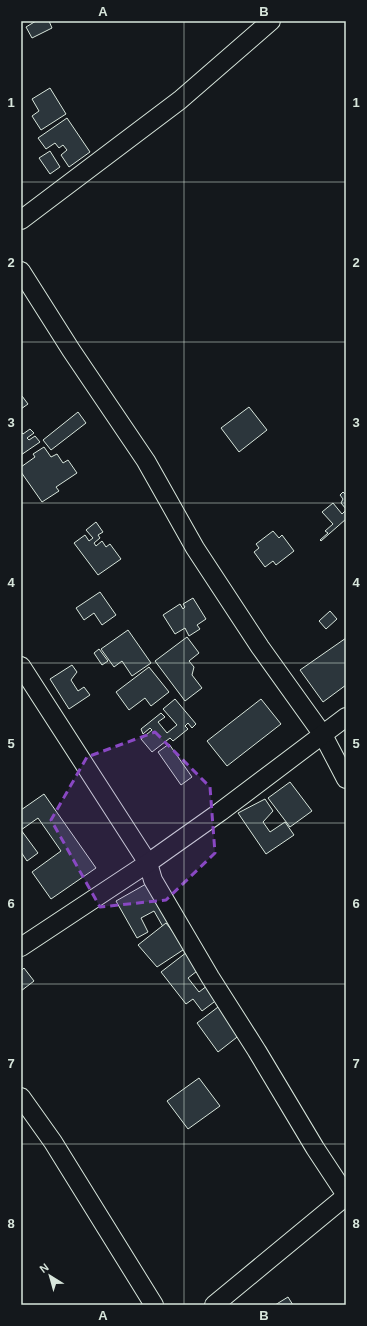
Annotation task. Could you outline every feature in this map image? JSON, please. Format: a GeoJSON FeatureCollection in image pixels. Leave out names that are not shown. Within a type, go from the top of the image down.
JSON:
{"type":"FeatureCollection","features":[{"type":"Feature","properties":{"kind":"street"},"geometry":{"type":"LineString","coordinates":[[21,220],[180,100],[271,21]]}},
{"type":"Feature","properties":{"kind":"street"},"geometry":{"type":"LineString","coordinates":[[21,271],[71,350],[146,461],[195,548],[260,646],[323,735],[346,779]]}},
{"type":"Feature","properties":{"kind":"street"},"geometry":{"type":"LineString","coordinates":[[21,666],[148,863],[153,880],[210,977],[257,1051],[315,1148],[346,1195],[214,1305]]}},
{"type":"Feature","properties":{"kind":"street"},"geometry":{"type":"LineString","coordinates":[[21,947],[148,863],[220,812],[346,717]]}},
{"type":"Feature","properties":{"kind":"street"},"geometry":{"type":"LineString","coordinates":[[21,1097],[54,1142],[154,1305]]}},
{"type":"Feature","properties":{"kind":"highlighted area"},"geometry":{"type":"Polygon","coordinates":[[[155,732],[210,787],[215,853],[166,900],[100,907],[51,820],[87,757],[155,732]]]}},
{"type":"Feature","properties":{"kind":"building"},"geometry":{"type":"Polygon","coordinates":[[[36,21],[49,21],[52,28],[32,38],[26,27],[36,21]]]}},
{"type":"Feature","properties":{"kind":"building"},"geometry":{"type":"Polygon","coordinates":[[[50,88],[66,114],[41,130],[32,116],[39,111],[32,99],[50,88]]]}},
{"type":"Feature","properties":{"kind":"building"},"geometry":{"type":"Polygon","coordinates":[[[67,118],[90,152],[69,167],[61,155],[67,150],[63,145],[59,148],[55,143],[46,149],[38,138],[67,118]]]}},
{"type":"Feature","properties":{"kind":"building"},"geometry":{"type":"Polygon","coordinates":[[[50,151],[60,167],[50,174],[39,158],[50,151]]]}},
{"type":"Feature","properties":{"kind":"building"},"geometry":{"type":"Polygon","coordinates":[[[22,396],[28,404],[21,409],[21,397],[22,396]]]}},
{"type":"Feature","properties":{"kind":"building"},"geometry":{"type":"Polygon","coordinates":[[[249,407],[267,430],[239,452],[221,428],[249,407]]]}},
{"type":"Feature","properties":{"kind":"building"},"geometry":{"type":"Polygon","coordinates":[[[78,412],[86,423],[51,450],[43,440],[78,412]]]}},
{"type":"Feature","properties":{"kind":"building"},"geometry":{"type":"Polygon","coordinates":[[[30,429],[34,433],[27,438],[29,440],[35,436],[40,442],[21,455],[21,432],[23,434],[30,429]]]}},
{"type":"Feature","properties":{"kind":"building"},"geometry":{"type":"Polygon","coordinates":[[[44,447],[51,457],[57,454],[63,463],[68,460],[77,473],[56,487],[59,491],[42,502],[21,472],[21,467],[35,457],[33,454],[44,447]]]}},
{"type":"Feature","properties":{"kind":"building"},"geometry":{"type":"Polygon","coordinates":[[[343,492],[346,495],[346,509],[341,503],[343,499],[340,495],[343,492]]]}},
{"type":"Feature","properties":{"kind":"building"},"geometry":{"type":"Polygon","coordinates":[[[333,503],[342,514],[346,510],[346,519],[321,541],[320,540],[328,533],[325,531],[333,524],[322,512],[333,503]]]}},
{"type":"Feature","properties":{"kind":"building"},"geometry":{"type":"Polygon","coordinates":[[[96,522],[103,532],[98,535],[100,538],[94,543],[96,546],[102,541],[106,547],[110,544],[121,559],[98,575],[74,543],[85,535],[89,541],[93,538],[86,530],[96,522]]]}},
{"type":"Feature","properties":{"kind":"building"},"geometry":{"type":"Polygon","coordinates":[[[273,531],[279,538],[282,535],[294,551],[276,565],[273,561],[265,567],[254,552],[259,548],[256,544],[273,531]]]}},
{"type":"Feature","properties":{"kind":"building"},"geometry":{"type":"Polygon","coordinates":[[[100,592],[116,615],[102,625],[94,613],[84,620],[76,608],[100,592]]]}},
{"type":"Feature","properties":{"kind":"building"},"geometry":{"type":"Polygon","coordinates":[[[193,598],[206,619],[197,625],[200,629],[189,636],[185,628],[175,634],[163,615],[180,604],[183,609],[185,607],[183,604],[193,598]]]}},
{"type":"Feature","properties":{"kind":"building"},"geometry":{"type":"Polygon","coordinates":[[[330,611],[337,619],[326,629],[319,621],[330,611]]]}},
{"type":"Feature","properties":{"kind":"building"},"geometry":{"type":"Polygon","coordinates":[[[128,630],[151,663],[132,676],[122,661],[114,667],[101,649],[128,630]]]}},
{"type":"Feature","properties":{"kind":"building"},"geometry":{"type":"Polygon","coordinates":[[[187,637],[199,653],[189,661],[194,667],[192,675],[202,688],[185,701],[155,661],[187,637]]]}},
{"type":"Feature","properties":{"kind":"building"},"geometry":{"type":"Polygon","coordinates":[[[346,638],[346,685],[323,702],[300,670],[346,638]]]}},
{"type":"Feature","properties":{"kind":"building"},"geometry":{"type":"Polygon","coordinates":[[[99,649],[108,661],[102,665],[94,653],[99,649]]]}},
{"type":"Feature","properties":{"kind":"building"},"geometry":{"type":"Polygon","coordinates":[[[72,665],[77,672],[71,680],[78,691],[84,687],[90,695],[69,709],[50,679],[72,665]]]}},
{"type":"Feature","properties":{"kind":"building"},"geometry":{"type":"Polygon","coordinates":[[[149,667],[169,692],[151,706],[145,698],[129,710],[116,692],[149,667]]]}},
{"type":"Feature","properties":{"kind":"building"},"geometry":{"type":"Polygon","coordinates":[[[175,699],[196,724],[192,728],[188,723],[185,726],[188,729],[173,741],[170,738],[152,752],[141,739],[152,730],[150,728],[143,734],[141,729],[161,713],[165,717],[158,722],[167,733],[177,725],[163,709],[175,699]]]}},
{"type":"Feature","properties":{"kind":"building"},"geometry":{"type":"Polygon","coordinates":[[[261,699],[281,724],[227,766],[207,741],[261,699]]]}},
{"type":"Feature","properties":{"kind":"building"},"geometry":{"type":"Polygon","coordinates":[[[169,744],[192,777],[181,785],[158,752],[169,744]]]}},
{"type":"Feature","properties":{"kind":"building"},"geometry":{"type":"Polygon","coordinates":[[[290,782],[312,811],[290,827],[268,798],[290,782]]]}},
{"type":"Feature","properties":{"kind":"building"},"geometry":{"type":"Polygon","coordinates":[[[44,794],[96,868],[51,899],[32,872],[61,851],[38,818],[21,830],[21,810],[44,794]]]}},
{"type":"Feature","properties":{"kind":"building"},"geometry":{"type":"Polygon","coordinates":[[[265,799],[273,811],[263,822],[270,832],[285,822],[294,835],[266,854],[238,813],[265,799]]]}},
{"type":"Feature","properties":{"kind":"building"},"geometry":{"type":"Polygon","coordinates":[[[21,830],[38,853],[27,861],[21,852],[21,830]]]}},
{"type":"Feature","properties":{"kind":"building"},"geometry":{"type":"Polygon","coordinates":[[[153,880],[178,925],[166,932],[154,911],[141,918],[148,932],[137,938],[116,901],[153,880]]]}},
{"type":"Feature","properties":{"kind":"building"},"geometry":{"type":"Polygon","coordinates":[[[166,923],[186,948],[157,967],[138,945],[166,923]]]}},
{"type":"Feature","properties":{"kind":"building"},"geometry":{"type":"Polygon","coordinates":[[[187,952],[201,968],[188,978],[199,992],[216,979],[226,993],[202,1011],[193,999],[186,1004],[161,972],[187,952]]]}},
{"type":"Feature","properties":{"kind":"building"},"geometry":{"type":"Polygon","coordinates":[[[24,968],[34,981],[21,991],[21,971],[24,968]]]}},
{"type":"Feature","properties":{"kind":"building"},"geometry":{"type":"Polygon","coordinates":[[[226,1001],[241,1034],[218,1052],[197,1023],[226,1001]]]}},
{"type":"Feature","properties":{"kind":"building"},"geometry":{"type":"Polygon","coordinates":[[[199,1078],[220,1106],[188,1129],[167,1101],[199,1078]]]}},
{"type":"Feature","properties":{"kind":"building"},"geometry":{"type":"Polygon","coordinates":[[[288,1297],[293,1305],[275,1305],[288,1297]]]}}]}
